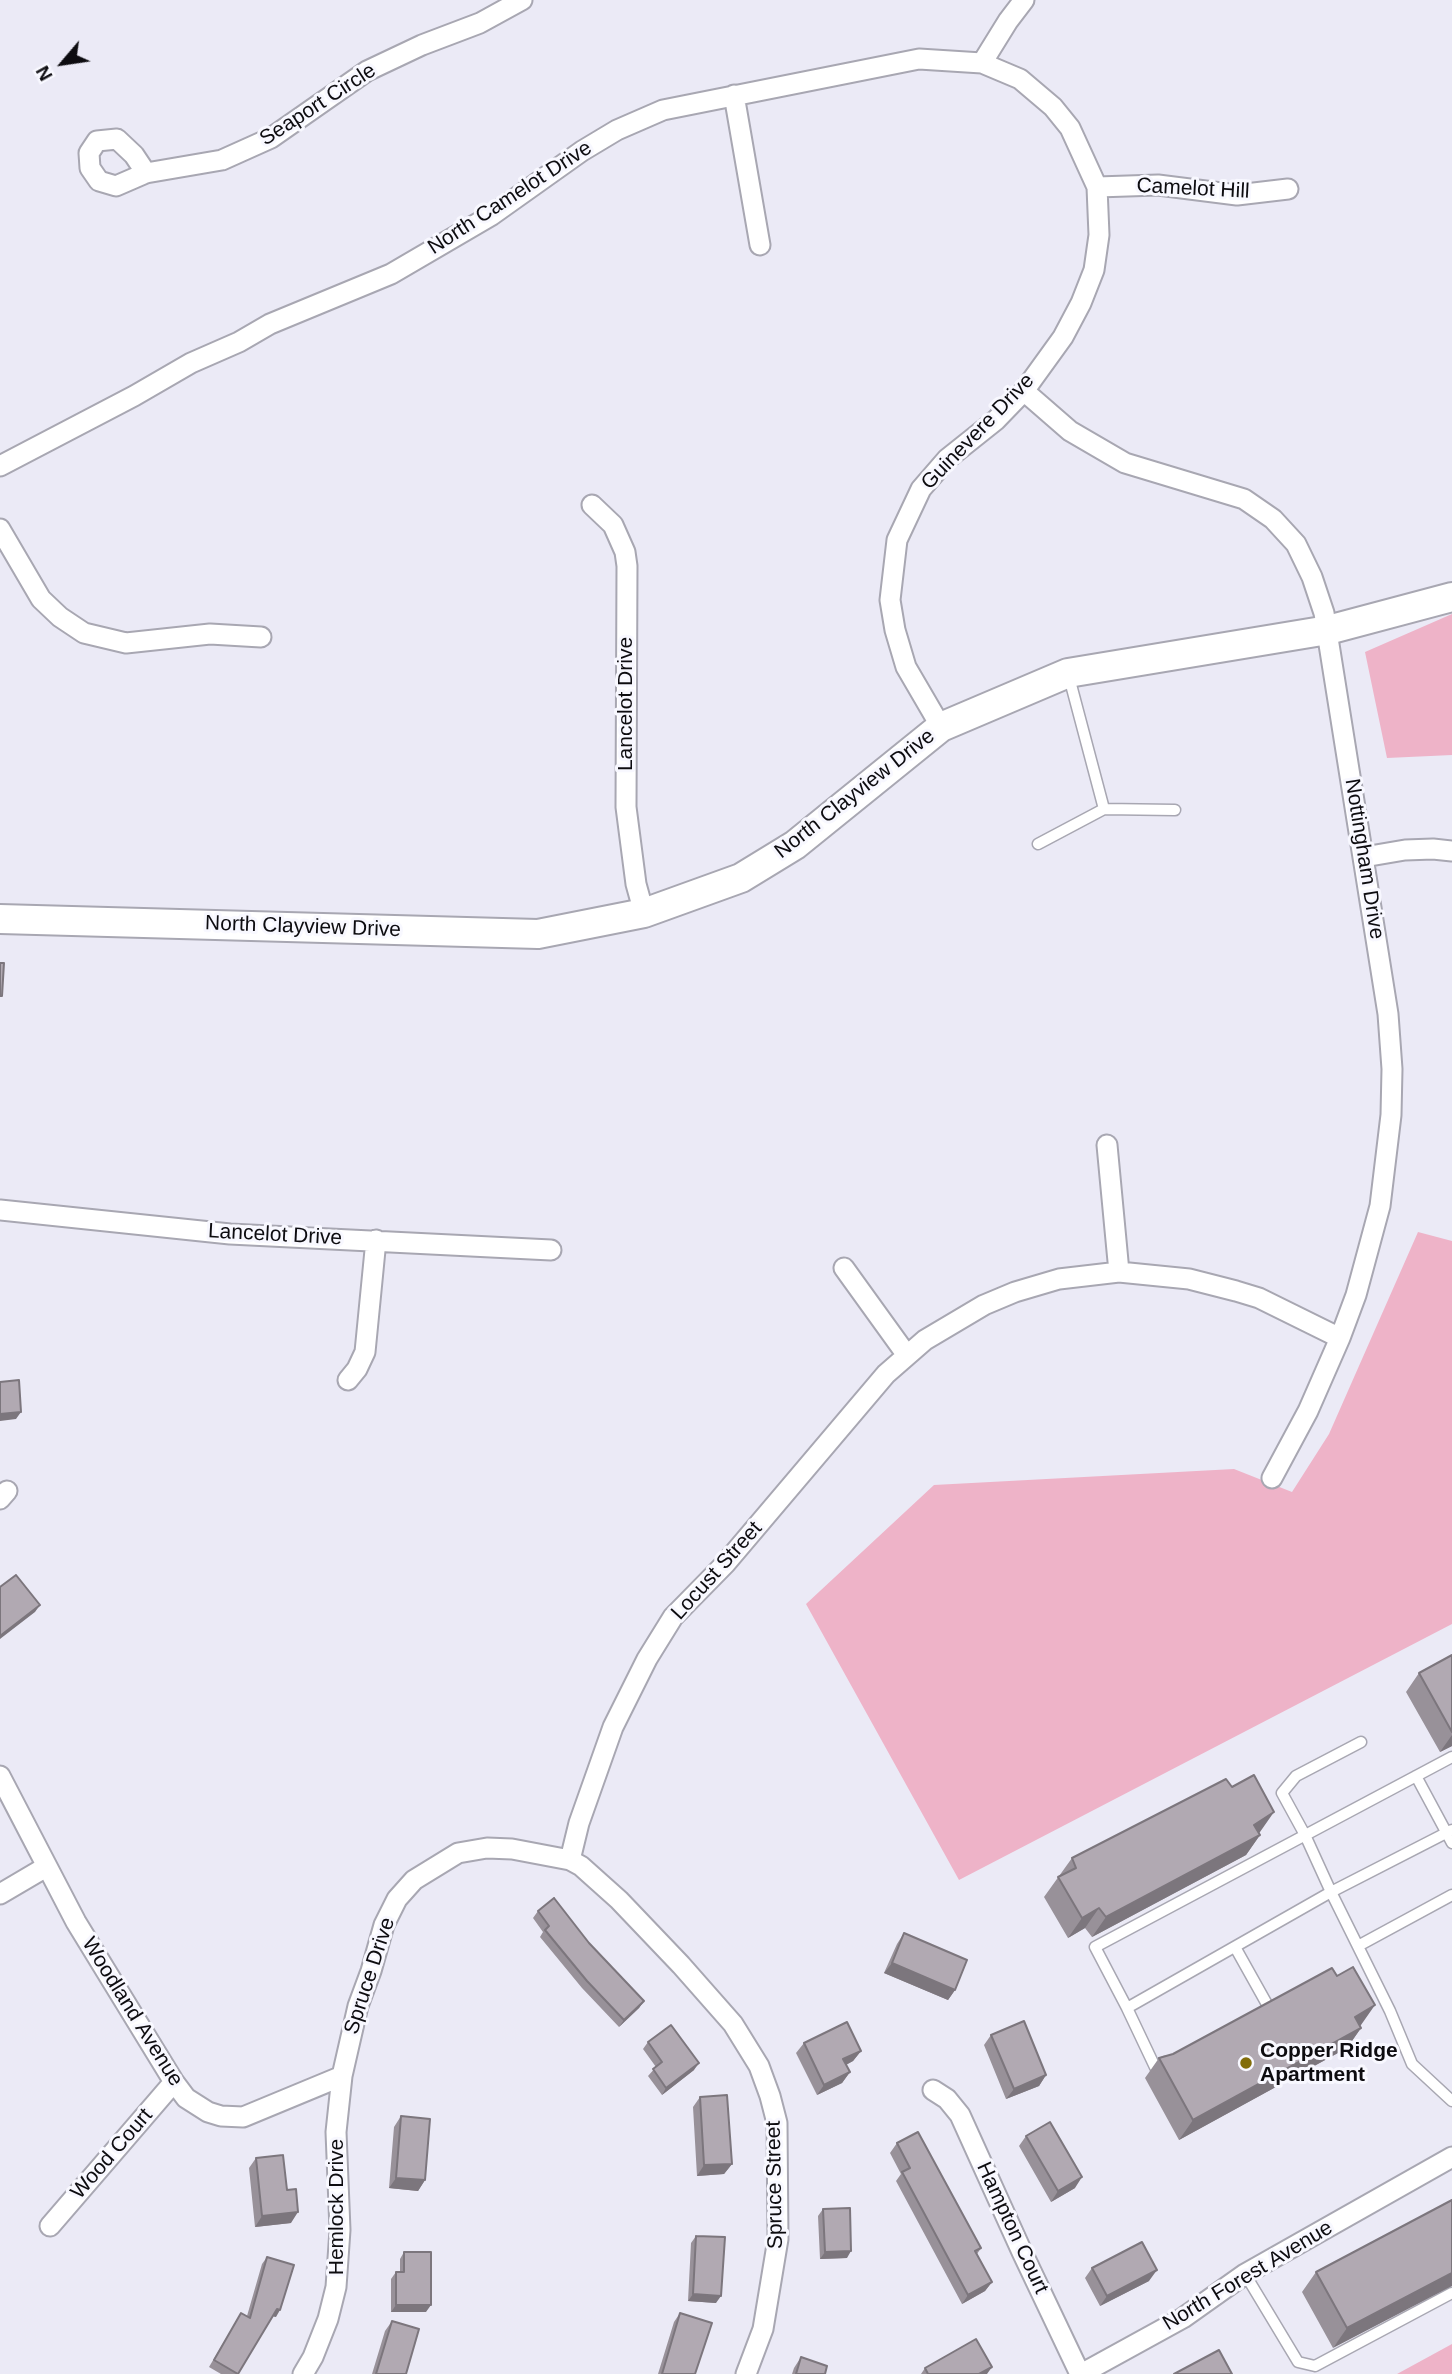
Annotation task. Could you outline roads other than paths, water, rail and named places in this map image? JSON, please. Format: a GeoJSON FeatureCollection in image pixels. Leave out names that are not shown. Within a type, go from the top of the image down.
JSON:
{"type":"FeatureCollection","features":[{"type":"Feature","properties":{"kind":"street","name":"Seaport Circle"},"geometry":{"type":"LineString","coordinates":[[146,173],[222,160],[271,138],[367,71],[480,23],[522,0]]}},
{"type":"Feature","properties":{"kind":"street"},"geometry":{"type":"LineString","coordinates":[[982,63],[1024,0]]}},
{"type":"Feature","properties":{"kind":"street","name":"North Camelot Drive"},"geometry":{"type":"LineString","coordinates":[[0,466],[191,363],[239,342],[270,324],[391,274],[492,215],[582,151],[617,130],[676,106],[919,59],[982,63]]}},
{"type":"Feature","properties":{"kind":"street","name":"Guinevere Drive"},"geometry":{"type":"LineString","coordinates":[[941,727],[906,667],[895,630],[890,600],[897,540],[921,489],[947,459],[996,420],[1024,391],[1063,337],[1094,270],[1099,235],[1097,187],[1070,128],[1053,107],[1020,79],[982,63]]}},
{"type":"Feature","properties":{"kind":"street"},"geometry":{"type":"LineString","coordinates":[[734,95],[760,245]]}},
{"type":"Feature","properties":{"kind":"street","name":"Camelot Hill"},"geometry":{"type":"LineString","coordinates":[[1097,187],[1158,185],[1237,195],[1288,189]]}},
{"type":"Feature","properties":{"kind":"street","name":"Nottingham Drive"},"geometry":{"type":"LineString","coordinates":[[1024,391],[1070,432],[1125,463],[1244,499],[1273,519],[1296,544],[1320,601],[1328,630],[1388,1014],[1392,1069],[1391,1115],[1380,1206],[1359,1284],[1340,1338],[1308,1411],[1272,1478]]}},
{"type":"Feature","properties":{"kind":"street","name":"Lancelot Drive"},"geometry":{"type":"LineString","coordinates":[[592,505],[613,525],[625,552],[627,566],[626,807],[636,884],[644,913]]}},
{"type":"Feature","properties":{"kind":"street"},"geometry":{"type":"LineString","coordinates":[[0,529],[41,599],[60,617],[84,633],[126,643],[210,634],[261,638]]}},
{"type":"Feature","properties":{"kind":"street","name":"North Clayview Drive"},"geometry":{"type":"LineString","coordinates":[[0,919],[538,934],[644,913],[741,878],[787,850],[941,727],[1068,673],[1328,630],[1452,597]]}},
{"type":"Feature","properties":{"kind":"street"},"geometry":{"type":"LineString","coordinates":[[1364,857],[1405,850],[1452,851]]}},
{"type":"Feature","properties":{"kind":"street"},"geometry":{"type":"LineString","coordinates":[[1107,1144],[1119,1272]]}},
{"type":"Feature","properties":{"kind":"street","name":"Lancelot Drive"},"geometry":{"type":"LineString","coordinates":[[0,1210],[230,1234],[551,1250]]}},
{"type":"Feature","properties":{"kind":"street"},"geometry":{"type":"LineString","coordinates":[[348,1380],[365,1352],[376,1240]]}},
{"type":"Feature","properties":{"kind":"street"},"geometry":{"type":"LineString","coordinates":[[844,1268],[906,1354]]}},
{"type":"Feature","properties":{"kind":"street","name":"Locust Street"},"geometry":{"type":"LineString","coordinates":[[570,1860],[579,1823],[613,1727],[647,1659],[673,1618],[724,1564],[886,1374],[925,1340],[985,1305],[1015,1292],[1059,1279],[1119,1272],[1189,1279],[1236,1290],[1259,1298],[1340,1338]]}},
{"type":"Feature","properties":{"kind":"street","name":"Woodland Avenue"},"geometry":{"type":"LineString","coordinates":[[0,1776],[76,1922],[186,2098],[208,2112],[221,2116],[243,2117],[342,2076]]}},
{"type":"Feature","properties":{"kind":"street","name":"Spruce Drive"},"geometry":{"type":"LineString","coordinates":[[342,2076],[358,2006],[384,1925],[397,1899],[414,1880],[458,1853],[487,1848],[512,1849],[570,1860]]}},
{"type":"Feature","properties":{"kind":"street","name":"Spruce Street"},"geometry":{"type":"LineString","coordinates":[[570,1860],[581,1866],[619,1900],[733,2024],[759,2066],[770,2096],[777,2123],[778,2239],[763,2329],[746,2374]]}},
{"type":"Feature","properties":{"kind":"street"},"geometry":{"type":"LineString","coordinates":[[0,1894],[46,1867]]}},
{"type":"Feature","properties":{"kind":"street","name":"Hemlock Drive"},"geometry":{"type":"LineString","coordinates":[[303,2374],[323,2332],[336,2287],[340,2218],[336,2132],[342,2076]]}},
{"type":"Feature","properties":{"kind":"street","name":"Wood Court"},"geometry":{"type":"LineString","coordinates":[[50,2226],[174,2082]]}},
{"type":"Feature","properties":{"kind":"street","name":"Hampton Court"},"geometry":{"type":"LineString","coordinates":[[933,2090],[947,2099],[960,2115],[1081,2374]]}},
{"type":"Feature","properties":{"kind":"street","name":"North Forest Avenue"},"geometry":{"type":"LineString","coordinates":[[1081,2374],[1183,2318],[1245,2274],[1452,2157]]}},
{"type":"Feature","properties":{"kind":"lane"},"geometry":{"type":"LineString","coordinates":[[1068,673],[1104,809]]}},
{"type":"Feature","properties":{"kind":"lane"},"geometry":{"type":"LineString","coordinates":[[1038,844],[1104,809],[1175,810]]}},
{"type":"Feature","properties":{"kind":"lane"},"geometry":{"type":"LineString","coordinates":[[1361,1742],[1296,1776],[1282,1793],[1390,2011],[1412,2064],[1452,2101]]}},
{"type":"Feature","properties":{"kind":"lane"},"geometry":{"type":"LineString","coordinates":[[1178,2055],[1155,2067],[1095,1947],[1452,1757]]}},
{"type":"Feature","properties":{"kind":"lane"},"geometry":{"type":"LineString","coordinates":[[1416,1776],[1449,1831],[1452,1843]]}},
{"type":"Feature","properties":{"kind":"lane"},"geometry":{"type":"LineString","coordinates":[[1127,2008],[1331,1892],[1449,1831]]}},
{"type":"Feature","properties":{"kind":"lane"},"geometry":{"type":"LineString","coordinates":[[1358,1946],[1452,1895]]}},
{"type":"Feature","properties":{"kind":"lane"},"geometry":{"type":"LineString","coordinates":[[1235,1947],[1268,2006]]}},
{"type":"Feature","properties":{"kind":"lane"},"geometry":{"type":"LineString","coordinates":[[1257,2012],[1279,2000]]}},
{"type":"Feature","properties":{"kind":"lane"},"geometry":{"type":"LineString","coordinates":[[1245,2274],[1298,2362],[1315,2366],[1452,2293]]}},
{"type":"Feature","properties":{"kind":"place","name":"Copper Ridge Apartment"},"geometry":{"type":"Point","coordinates":[1246,2063]}}]}
